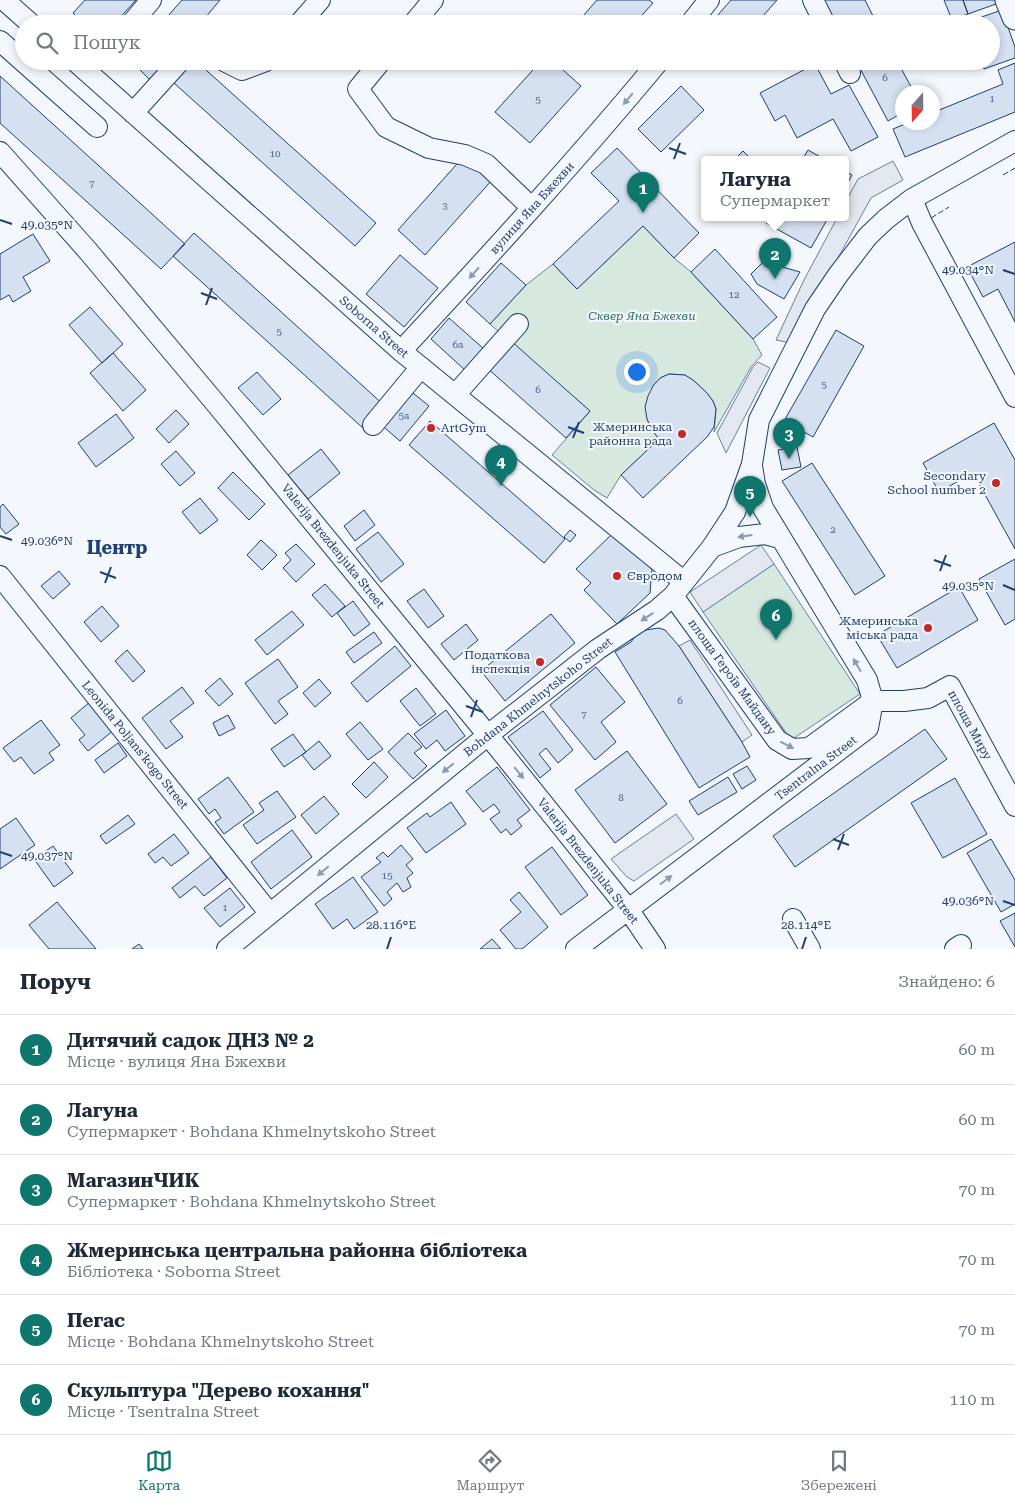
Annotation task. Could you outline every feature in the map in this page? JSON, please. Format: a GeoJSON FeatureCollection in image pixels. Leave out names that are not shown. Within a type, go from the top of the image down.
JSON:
{"type":"FeatureCollection","features":[{"type":"Feature","properties":{"kind":"main road"},"geometry":{"type":"LineString","coordinates":[[1008,0],[1015,17]]}},
{"type":"Feature","properties":{"kind":"street"},"geometry":{"type":"LineString","coordinates":[[138,15],[152,0]]}},
{"type":"Feature","properties":{"kind":"street"},"geometry":{"type":"LineString","coordinates":[[307,15],[320,0]]}},
{"type":"Feature","properties":{"kind":"street"},"geometry":{"type":"LineString","coordinates":[[420,15],[433,0]]}},
{"type":"Feature","properties":{"kind":"street"},"geometry":{"type":"LineString","coordinates":[[697,15],[709,0]]}},
{"type":"Feature","properties":{"kind":"street"},"geometry":{"type":"LineString","coordinates":[[813,0],[820,15]]}},
{"type":"Feature","properties":{"kind":"street"},"geometry":{"type":"LineString","coordinates":[[8,6],[20,15]]}},
{"type":"Feature","properties":{"kind":"street"},"geometry":{"type":"LineString","coordinates":[[0,41],[15,54]]}},
{"type":"Feature","properties":{"kind":"street"},"geometry":{"type":"LineString","coordinates":[[33,70],[97,127]]}},
{"type":"Feature","properties":{"kind":"street","name":"Soborna Street"},"geometry":{"type":"LineString","coordinates":[[92,70],[133,113],[401,351],[455,395],[678,589]]}},
{"type":"Feature","properties":{"kind":"street"},"geometry":{"type":"LineString","coordinates":[[133,113],[172,70]]}},
{"type":"Feature","properties":{"kind":"street"},"geometry":{"type":"LineString","coordinates":[[374,70],[358,89],[386,127],[429,148],[465,155],[486,164],[532,208]]}},
{"type":"Feature","properties":{"kind":"street","name":"вулиця Яна Бжехви"},"geometry":{"type":"LineString","coordinates":[[401,351],[532,208],[652,70]]}},
{"type":"Feature","properties":{"kind":"street","name":"Bohdana Khmelnytskoho Street"},"geometry":{"type":"LineString","coordinates":[[227,949],[488,735],[598,649],[657,610],[678,589],[712,548],[735,512],[752,464],[759,420],[815,310],[838,275],[868,236],[912,199],[1015,141]]}},
{"type":"Feature","properties":{"kind":"street","name":"Valerija Brezdenjuka Street"},"geometry":{"type":"LineString","coordinates":[[0,152],[88,251],[217,404],[628,909],[655,949]]}},
{"type":"Feature","properties":{"kind":"street"},"geometry":{"type":"LineString","coordinates":[[912,199],[922,223],[1015,397]]}},
{"type":"Feature","properties":{"kind":"street"},"geometry":{"type":"LineString","coordinates":[[455,395],[518,324]]}},
{"type":"Feature","properties":{"kind":"street"},"geometry":{"type":"LineString","coordinates":[[373,425],[421,367]]}},
{"type":"Feature","properties":{"kind":"street"},"geometry":{"type":"LineString","coordinates":[[752,464],[755,484],[763,508],[866,680],[873,701]]}},
{"type":"Feature","properties":{"kind":"street"},"geometry":{"type":"LineString","coordinates":[[712,548],[739,536],[765,534],[780,538]]}},
{"type":"Feature","properties":{"kind":"street","name":"Leonida Poljans'kogo Street"},"geometry":{"type":"LineString","coordinates":[[0,576],[270,914]]}},
{"type":"Feature","properties":{"kind":"street","name":"площа Героїв Майдану"},"geometry":{"type":"LineString","coordinates":[[678,589],[777,740],[792,749],[809,748],[873,701]]}},
{"type":"Feature","properties":{"kind":"street","name":"площа Миру"},"geometry":{"type":"LineString","coordinates":[[873,701],[904,701],[928,698],[950,686],[1015,806]]}},
{"type":"Feature","properties":{"kind":"street","name":"Tsentralna Street"},"geometry":{"type":"LineString","coordinates":[[576,949],[868,728],[873,701]]}},
{"type":"Feature","properties":{"kind":"street"},"geometry":{"type":"LineString","coordinates":[[793,919],[810,949]]}},
{"type":"Feature","properties":{"kind":"green space","name":"Сквер Яна Бжехви"},"geometry":{"type":"Polygon","coordinates":[[[643,226],[674,258],[691,272],[753,339],[762,355],[751,367],[714,432],[716,409],[707,393],[685,375],[669,374],[660,378],[653,386],[647,419],[659,439],[621,475],[607,498],[594,490],[552,455],[590,411],[490,324],[526,285],[553,264],[577,289],[643,226]]]}},
{"type":"Feature","properties":{"kind":"green space"},"geometry":{"type":"Polygon","coordinates":[[[774,564],[860,694],[791,740],[703,612],[774,564]]]}},
{"type":"Feature","properties":{"kind":"shaded area"},"geometry":{"type":"Polygon","coordinates":[[[893,161],[903,180],[871,198],[791,343],[776,340],[804,280],[835,221],[849,221],[849,196],[858,179],[893,161]]]}},
{"type":"Feature","properties":{"kind":"shaded area"},"geometry":{"type":"Polygon","coordinates":[[[758,362],[770,368],[726,453],[717,433],[753,367],[758,362]]]}},
{"type":"Feature","properties":{"kind":"shaded area"},"geometry":{"type":"Polygon","coordinates":[[[761,545],[774,564],[703,612],[690,592],[761,545]]]}},
{"type":"Feature","properties":{"kind":"shaded area"},"geometry":{"type":"Polygon","coordinates":[[[690,640],[752,735],[742,742],[679,646],[690,640]]]}},
{"type":"Feature","properties":{"kind":"shaded area"},"geometry":{"type":"Polygon","coordinates":[[[676,814],[694,839],[634,881],[627,877],[611,859],[676,814]]]}},
{"type":"Feature","properties":{"kind":"building"},"geometry":{"type":"Polygon","coordinates":[[[85,0],[136,0],[122,15],[75,15],[73,13],[85,0]]]}},
{"type":"Feature","properties":{"kind":"building"},"geometry":{"type":"Polygon","coordinates":[[[182,0],[220,0],[208,15],[169,15],[182,0]]]}},
{"type":"Feature","properties":{"kind":"building"},"geometry":{"type":"Polygon","coordinates":[[[597,0],[649,0],[653,3],[642,15],[584,15],[597,0]]]}},
{"type":"Feature","properties":{"kind":"building"},"geometry":{"type":"Polygon","coordinates":[[[731,0],[777,0],[764,15],[718,15],[731,0]]]}},
{"type":"Feature","properties":{"kind":"building"},"geometry":{"type":"Polygon","coordinates":[[[824,0],[865,0],[872,15],[832,15],[824,0]]]}},
{"type":"Feature","properties":{"kind":"building"},"geometry":{"type":"Polygon","coordinates":[[[944,0],[963,0],[968,14],[950,15],[944,0]]]}},
{"type":"Feature","properties":{"kind":"building"},"geometry":{"type":"Polygon","coordinates":[[[963,0],[995,0],[996,4],[968,14],[963,0]]]}},
{"type":"Feature","properties":{"kind":"building"},"geometry":{"type":"Polygon","coordinates":[[[1002,10],[1015,47],[1015,58],[1000,63],[1000,15],[987,15],[1002,10]]]}},
{"type":"Feature","properties":{"kind":"building"},"geometry":{"type":"Polygon","coordinates":[[[1015,63],[1015,112],[905,157],[893,129],[940,130],[940,110],[1003,84],[998,70],[1015,63]]]}},
{"type":"Feature","properties":{"kind":"building"},"geometry":{"type":"Polygon","coordinates":[[[140,70],[161,70],[151,81],[140,70]]]}},
{"type":"Feature","properties":{"kind":"building"},"geometry":{"type":"Polygon","coordinates":[[[185,70],[206,70],[376,223],[355,246],[174,83],[185,70]]]}},
{"type":"Feature","properties":{"kind":"building"},"geometry":{"type":"Polygon","coordinates":[[[533,70],[563,70],[581,86],[530,143],[495,112],[533,70]]]}},
{"type":"Feature","properties":{"kind":"building"},"geometry":{"type":"Polygon","coordinates":[[[804,70],[818,70],[831,94],[849,85],[878,137],[851,151],[833,119],[797,138],[785,115],[775,121],[760,93],[804,70]]]}},
{"type":"Feature","properties":{"kind":"building"},"geometry":{"type":"Polygon","coordinates":[[[861,70],[902,70],[910,85],[895,85],[895,117],[888,121],[861,70]]]}},
{"type":"Feature","properties":{"kind":"building"},"geometry":{"type":"Polygon","coordinates":[[[0,76],[185,244],[161,269],[0,123],[0,76]]]}},
{"type":"Feature","properties":{"kind":"building"},"geometry":{"type":"Polygon","coordinates":[[[681,86],[704,110],[661,152],[638,129],[681,86]]]}},
{"type":"Feature","properties":{"kind":"building"},"geometry":{"type":"Polygon","coordinates":[[[617,148],[699,233],[674,258],[643,226],[577,289],[553,264],[619,201],[591,173],[617,148]]]}},
{"type":"Feature","properties":{"kind":"building"},"geometry":{"type":"Polygon","coordinates":[[[808,150],[819,156],[804,156],[808,150]]]}},
{"type":"Feature","properties":{"kind":"building"},"geometry":{"type":"Polygon","coordinates":[[[743,151],[748,156],[738,156],[743,151]]]}},
{"type":"Feature","properties":{"kind":"building"},"geometry":{"type":"Polygon","coordinates":[[[465,155],[492,180],[425,255],[398,230],[465,155]]]}},
{"type":"Feature","properties":{"kind":"building"},"geometry":{"type":"Polygon","coordinates":[[[767,221],[826,221],[811,248],[766,223],[767,221]]]}},
{"type":"Feature","properties":{"kind":"building"},"geometry":{"type":"Polygon","coordinates":[[[194,233],[385,406],[364,429],[173,256],[194,233]]]}},
{"type":"Feature","properties":{"kind":"building"},"geometry":{"type":"Polygon","coordinates":[[[33,234],[50,261],[23,277],[31,291],[13,302],[9,295],[0,300],[0,254],[33,234]]]}},
{"type":"Feature","properties":{"kind":"building"},"geometry":{"type":"Polygon","coordinates":[[[1015,242],[1015,322],[998,289],[983,297],[967,267],[1015,242]]]}},
{"type":"Feature","properties":{"kind":"building"},"geometry":{"type":"Polygon","coordinates":[[[715,249],[777,317],[753,339],[691,272],[715,249]]]}},
{"type":"Feature","properties":{"kind":"building"},"geometry":{"type":"Polygon","coordinates":[[[400,255],[438,288],[404,327],[366,294],[400,255]]]}},
{"type":"Feature","properties":{"kind":"building"},"geometry":{"type":"Polygon","coordinates":[[[769,256],[779,266],[800,272],[784,299],[757,284],[751,274],[769,256]]]}},
{"type":"Feature","properties":{"kind":"building"},"geometry":{"type":"Polygon","coordinates":[[[501,263],[526,285],[490,324],[466,302],[501,263]]]}},
{"type":"Feature","properties":{"kind":"building"},"geometry":{"type":"Polygon","coordinates":[[[90,307],[123,344],[102,363],[69,325],[90,307]]]}},
{"type":"Feature","properties":{"kind":"building"},"geometry":{"type":"Polygon","coordinates":[[[449,318],[485,350],[466,371],[431,339],[449,318]]]}},
{"type":"Feature","properties":{"kind":"building"},"geometry":{"type":"Polygon","coordinates":[[[836,330],[864,346],[813,437],[784,421],[836,330]]]}},
{"type":"Feature","properties":{"kind":"building"},"geometry":{"type":"Polygon","coordinates":[[[510,340],[590,411],[566,438],[486,367],[510,340]]]}},
{"type":"Feature","properties":{"kind":"building"},"geometry":{"type":"Polygon","coordinates":[[[113,353],[146,390],[123,411],[90,373],[113,353]]]}},
{"type":"Feature","properties":{"kind":"building"},"geometry":{"type":"Polygon","coordinates":[[[257,372],[281,399],[263,415],[238,388],[257,372]]]}},
{"type":"Feature","properties":{"kind":"building","name":"Жмеринська районна рада"},"geometry":{"type":"Polygon","coordinates":[[[669,374],[685,375],[707,393],[716,409],[714,427],[707,437],[643,498],[621,475],[659,439],[647,419],[645,407],[653,386],[660,378],[669,374]]]}},
{"type":"Feature","properties":{"kind":"building"},"geometry":{"type":"Polygon","coordinates":[[[408,389],[429,406],[400,441],[379,423],[408,389]]]}},
{"type":"Feature","properties":{"kind":"building"},"geometry":{"type":"Polygon","coordinates":[[[176,410],[189,424],[169,443],[156,429],[176,410]]]}},
{"type":"Feature","properties":{"kind":"building"},"geometry":{"type":"Polygon","coordinates":[[[116,414],[134,438],[96,467],[78,443],[116,414]]]}},
{"type":"Feature","properties":{"kind":"building"},"geometry":{"type":"Polygon","coordinates":[[[430,421],[565,539],[544,563],[409,445],[430,421]]]}},
{"type":"Feature","properties":{"kind":"building","name":"Secondary School number 2"},"geometry":{"type":"Polygon","coordinates":[[[994,423],[1015,460],[1015,549],[973,473],[939,492],[923,463],[994,423]]]}},
{"type":"Feature","properties":{"kind":"building"},"geometry":{"type":"Polygon","coordinates":[[[797,447],[801,467],[782,470],[778,450],[797,447]]]}},
{"type":"Feature","properties":{"kind":"building"},"geometry":{"type":"Polygon","coordinates":[[[321,449],[340,473],[308,499],[288,475],[321,449]]]}},
{"type":"Feature","properties":{"kind":"building"},"geometry":{"type":"Polygon","coordinates":[[[176,451],[195,473],[180,486],[161,464],[176,451]]]}},
{"type":"Feature","properties":{"kind":"building"},"geometry":{"type":"Polygon","coordinates":[[[812,463],[885,576],[855,595],[782,481],[812,463]]]}},
{"type":"Feature","properties":{"kind":"building"},"geometry":{"type":"Polygon","coordinates":[[[233,472],[265,504],[249,520],[218,488],[233,472]]]}},
{"type":"Feature","properties":{"kind":"building"},"geometry":{"type":"Polygon","coordinates":[[[200,498],[218,520],[200,534],[182,512],[200,498]]]}},
{"type":"Feature","properties":{"kind":"building"},"geometry":{"type":"Polygon","coordinates":[[[3,504],[19,524],[6,534],[0,527],[0,507],[3,504]]]}},
{"type":"Feature","properties":{"kind":"building"},"geometry":{"type":"Polygon","coordinates":[[[364,510],[375,525],[355,541],[344,526],[364,510]]]}},
{"type":"Feature","properties":{"kind":"building"},"geometry":{"type":"Polygon","coordinates":[[[570,530],[576,535],[570,542],[564,537],[570,530]]]}},
{"type":"Feature","properties":{"kind":"building"},"geometry":{"type":"Polygon","coordinates":[[[378,532],[404,564],[381,582],[356,549],[378,532]]]}},
{"type":"Feature","properties":{"kind":"building","name":"Євродом"},"geometry":{"type":"Polygon","coordinates":[[[612,534],[652,569],[650,593],[617,624],[584,590],[591,583],[576,569],[612,534]]]}},
{"type":"Feature","properties":{"kind":"building"},"geometry":{"type":"Polygon","coordinates":[[[261,540],[277,555],[262,570],[247,555],[261,540]]]}},
{"type":"Feature","properties":{"kind":"building"},"geometry":{"type":"Polygon","coordinates":[[[296,544],[315,564],[296,582],[283,568],[291,560],[285,553],[296,544]]]}},
{"type":"Feature","properties":{"kind":"building"},"geometry":{"type":"Polygon","coordinates":[[[1015,559],[1015,619],[1005,625],[979,579],[1015,559]]]}},
{"type":"Feature","properties":{"kind":"building"},"geometry":{"type":"Polygon","coordinates":[[[59,571],[70,584],[53,599],[41,586],[59,571]]]}},
{"type":"Feature","properties":{"kind":"building"},"geometry":{"type":"Polygon","coordinates":[[[325,584],[345,606],[332,617],[312,595],[325,584]]]}},
{"type":"Feature","properties":{"kind":"building","name":"Жмеринська міська рада"},"geometry":{"type":"Polygon","coordinates":[[[959,587],[978,620],[897,668],[877,635],[959,587]]]}},
{"type":"Feature","properties":{"kind":"building"},"geometry":{"type":"Polygon","coordinates":[[[424,589],[444,616],[428,628],[407,601],[424,589]]]}},
{"type":"Feature","properties":{"kind":"building"},"geometry":{"type":"Polygon","coordinates":[[[353,601],[370,624],[354,636],[337,613],[353,601]]]}},
{"type":"Feature","properties":{"kind":"building"},"geometry":{"type":"Polygon","coordinates":[[[102,606],[119,626],[101,642],[84,622],[102,606]]]}},
{"type":"Feature","properties":{"kind":"building"},"geometry":{"type":"Polygon","coordinates":[[[292,611],[304,625],[267,655],[255,640],[292,611]]]}},
{"type":"Feature","properties":{"kind":"building"},"geometry":{"type":"Polygon","coordinates":[[[551,614],[575,643],[505,701],[481,671],[551,614]]]}},
{"type":"Feature","properties":{"kind":"building"},"geometry":{"type":"Polygon","coordinates":[[[466,624],[478,640],[454,660],[441,644],[466,624]]]}},
{"type":"Feature","properties":{"kind":"building"},"geometry":{"type":"Polygon","coordinates":[[[659,628],[665,630],[679,646],[750,757],[699,788],[615,652],[631,642],[639,631],[659,628]]]}},
{"type":"Feature","properties":{"kind":"building"},"geometry":{"type":"Polygon","coordinates":[[[374,632],[382,643],[354,663],[346,652],[374,632]]]}},
{"type":"Feature","properties":{"kind":"building"},"geometry":{"type":"Polygon","coordinates":[[[395,646],[411,666],[367,702],[351,683],[395,646]]]}},
{"type":"Feature","properties":{"kind":"building"},"geometry":{"type":"Polygon","coordinates":[[[127,650],[145,671],[133,682],[115,661],[127,650]]]}},
{"type":"Feature","properties":{"kind":"building"},"geometry":{"type":"Polygon","coordinates":[[[278,659],[298,687],[278,701],[288,714],[275,724],[245,683],[278,659]]]}},
{"type":"Feature","properties":{"kind":"building"},"geometry":{"type":"Polygon","coordinates":[[[596,667],[625,702],[601,722],[616,742],[595,760],[550,705],[596,667]]]}},
{"type":"Feature","properties":{"kind":"building"},"geometry":{"type":"Polygon","coordinates":[[[220,678],[233,694],[219,706],[205,691],[220,678]]]}},
{"type":"Feature","properties":{"kind":"building"},"geometry":{"type":"Polygon","coordinates":[[[319,679],[331,693],[315,707],[303,693],[319,679]]]}},
{"type":"Feature","properties":{"kind":"building"},"geometry":{"type":"Polygon","coordinates":[[[182,687],[194,703],[170,721],[183,737],[166,749],[142,718],[182,687]]]}},
{"type":"Feature","properties":{"kind":"building"},"geometry":{"type":"Polygon","coordinates":[[[416,688],[436,714],[420,726],[400,701],[416,688]]]}},
{"type":"Feature","properties":{"kind":"building"},"geometry":{"type":"Polygon","coordinates":[[[91,701],[114,730],[88,751],[79,740],[85,735],[71,718],[91,701]]]}},
{"type":"Feature","properties":{"kind":"building"},"geometry":{"type":"Polygon","coordinates":[[[446,710],[465,736],[445,751],[437,740],[426,749],[414,734],[446,710]]]}},
{"type":"Feature","properties":{"kind":"building"},"geometry":{"type":"Polygon","coordinates":[[[543,711],[573,750],[558,763],[546,748],[539,754],[551,769],[540,778],[508,737],[543,711]]]}},
{"type":"Feature","properties":{"kind":"building"},"geometry":{"type":"Polygon","coordinates":[[[228,715],[235,728],[219,736],[213,723],[228,715]]]}},
{"type":"Feature","properties":{"kind":"building"},"geometry":{"type":"Polygon","coordinates":[[[41,720],[60,745],[49,753],[54,760],[34,774],[21,757],[14,762],[3,748],[41,720]]]}},
{"type":"Feature","properties":{"kind":"building"},"geometry":{"type":"Polygon","coordinates":[[[360,722],[383,749],[368,760],[346,734],[360,722]]]}},
{"type":"Feature","properties":{"kind":"building"},"geometry":{"type":"Polygon","coordinates":[[[925,729],[947,759],[795,867],[773,836],[925,729]]]}},
{"type":"Feature","properties":{"kind":"building"},"geometry":{"type":"Polygon","coordinates":[[[408,733],[422,747],[414,753],[427,766],[413,779],[388,752],[408,733]]]}},
{"type":"Feature","properties":{"kind":"building"},"geometry":{"type":"Polygon","coordinates":[[[293,734],[306,752],[284,767],[271,749],[293,734]]]}},
{"type":"Feature","properties":{"kind":"building"},"geometry":{"type":"Polygon","coordinates":[[[319,741],[331,756],[314,770],[302,755],[319,741]]]}},
{"type":"Feature","properties":{"kind":"building"},"geometry":{"type":"Polygon","coordinates":[[[118,743],[127,756],[104,773],[95,760],[118,743]]]}},
{"type":"Feature","properties":{"kind":"building"},"geometry":{"type":"Polygon","coordinates":[[[627,751],[667,804],[615,843],[575,790],[627,751]]]}},
{"type":"Feature","properties":{"kind":"building"},"geometry":{"type":"Polygon","coordinates":[[[374,762],[388,777],[366,798],[352,784],[374,762]]]}},
{"type":"Feature","properties":{"kind":"building"},"geometry":{"type":"Polygon","coordinates":[[[747,766],[756,780],[742,789],[733,774],[747,766]]]}},
{"type":"Feature","properties":{"kind":"building"},"geometry":{"type":"Polygon","coordinates":[[[497,767],[530,810],[517,820],[522,826],[511,835],[506,829],[501,833],[490,819],[500,812],[494,804],[483,812],[466,791],[497,767]]]}},
{"type":"Feature","properties":{"kind":"building"},"geometry":{"type":"Polygon","coordinates":[[[228,777],[254,812],[224,834],[215,822],[221,818],[215,809],[209,814],[198,799],[228,777]]]}},
{"type":"Feature","properties":{"kind":"building"},"geometry":{"type":"Polygon","coordinates":[[[728,777],[737,792],[698,815],[689,801],[728,777]]]}},
{"type":"Feature","properties":{"kind":"building"},"geometry":{"type":"Polygon","coordinates":[[[955,778],[987,834],[943,858],[911,803],[955,778]]]}},
{"type":"Feature","properties":{"kind":"building"},"geometry":{"type":"Polygon","coordinates":[[[277,791],[296,817],[257,844],[243,825],[264,810],[259,803],[277,791]]]}},
{"type":"Feature","properties":{"kind":"building"},"geometry":{"type":"Polygon","coordinates":[[[324,796],[339,814],[316,834],[301,815],[324,796]]]}},
{"type":"Feature","properties":{"kind":"building"},"geometry":{"type":"Polygon","coordinates":[[[451,802],[466,824],[426,853],[407,828],[427,813],[430,817],[451,802]]]}},
{"type":"Feature","properties":{"kind":"building"},"geometry":{"type":"Polygon","coordinates":[[[128,815],[135,824],[106,844],[100,836],[128,815]]]}},
{"type":"Feature","properties":{"kind":"building"},"geometry":{"type":"Polygon","coordinates":[[[16,818],[35,845],[0,869],[0,829],[16,818]]]}},
{"type":"Feature","properties":{"kind":"building"},"geometry":{"type":"Polygon","coordinates":[[[292,830],[312,857],[271,889],[251,862],[292,830]]]}},
{"type":"Feature","properties":{"kind":"building"},"geometry":{"type":"Polygon","coordinates":[[[174,834],[189,853],[171,866],[163,857],[155,863],[148,854],[174,834]]]}},
{"type":"Feature","properties":{"kind":"building"},"geometry":{"type":"Polygon","coordinates":[[[991,839],[1015,880],[1015,904],[1001,912],[967,853],[991,839]]]}},
{"type":"Feature","properties":{"kind":"building"},"geometry":{"type":"Polygon","coordinates":[[[401,845],[413,859],[406,865],[413,873],[407,878],[411,887],[403,892],[397,883],[387,892],[392,899],[384,906],[361,877],[381,862],[376,858],[383,852],[388,857],[401,845]]]}},
{"type":"Feature","properties":{"kind":"building"},"geometry":{"type":"Polygon","coordinates":[[[53,846],[73,873],[54,887],[34,859],[53,846]]]}},
{"type":"Feature","properties":{"kind":"building"},"geometry":{"type":"Polygon","coordinates":[[[552,847],[588,895],[561,915],[525,867],[552,847]]]}},
{"type":"Feature","properties":{"kind":"building"},"geometry":{"type":"Polygon","coordinates":[[[211,857],[227,878],[204,896],[195,886],[180,898],[172,888],[211,857]]]}},
{"type":"Feature","properties":{"kind":"building"},"geometry":{"type":"Polygon","coordinates":[[[353,877],[378,912],[354,929],[347,919],[333,929],[315,904],[353,877]]]}},
{"type":"Feature","properties":{"kind":"building"},"geometry":{"type":"Polygon","coordinates":[[[230,888],[245,907],[220,927],[204,908],[230,888]]]}},
{"type":"Feature","properties":{"kind":"building"},"geometry":{"type":"Polygon","coordinates":[[[519,892],[548,927],[522,949],[516,949],[500,930],[521,912],[510,900],[519,892]]]}},
{"type":"Feature","properties":{"kind":"building"},"geometry":{"type":"Polygon","coordinates":[[[57,902],[96,949],[49,949],[29,925],[57,902]]]}},
{"type":"Feature","properties":{"kind":"building"},"geometry":{"type":"Polygon","coordinates":[[[1015,913],[1015,947],[1000,921],[1015,913]]]}},
{"type":"Feature","properties":{"kind":"building"},"geometry":{"type":"Polygon","coordinates":[[[492,939],[501,949],[480,949],[492,939]]]}},
{"type":"Feature","properties":{"kind":"building"},"geometry":{"type":"Polygon","coordinates":[[[139,944],[143,949],[132,949],[139,944]]]}},
{"type":"Feature","properties":{"kind":"fence"},"geometry":{"type":"LineString","coordinates":[[1003,175],[1015,168]]}},
{"type":"Feature","properties":{"kind":"fence"},"geometry":{"type":"LineString","coordinates":[[931,218],[949,207]]}},
{"type":"Feature","properties":{"kind":"place","name":"Дитячий садок ДНЗ № 2"},"geometry":{"type":"Point","coordinates":[643,213]}},
{"type":"Feature","properties":{"kind":"place","name":"Лагуна"},"geometry":{"type":"Point","coordinates":[775,279]}},
{"type":"Feature","properties":{"kind":"place","name":"ArtGym"},"geometry":{"type":"Point","coordinates":[431,428]}},
{"type":"Feature","properties":{"kind":"place","name":"Жмеринська районна рада"},"geometry":{"type":"Point","coordinates":[682,434]}},
{"type":"Feature","properties":{"kind":"place","name":"МагазинЧИК"},"geometry":{"type":"Point","coordinates":[789,459]}},
{"type":"Feature","properties":{"kind":"place","name":"Secondary School number 2"},"geometry":{"type":"Point","coordinates":[996,483]}},
{"type":"Feature","properties":{"kind":"place","name":"Жмеринська центральна районна бібліотека"},"geometry":{"type":"Point","coordinates":[501,486]}},
{"type":"Feature","properties":{"kind":"place","name":"Пегас"},"geometry":{"type":"Point","coordinates":[750,517]}},
{"type":"Feature","properties":{"kind":"place","name":"Євродом"},"geometry":{"type":"Point","coordinates":[617,576]}},
{"type":"Feature","properties":{"kind":"place","name":"Жмеринська міська рада"},"geometry":{"type":"Point","coordinates":[928,628]}},
{"type":"Feature","properties":{"kind":"place","name":"Скульптура \"Дерево кохання\""},"geometry":{"type":"Point","coordinates":[776,640]}},
{"type":"Feature","properties":{"kind":"place","name":"Податкова інспекція"},"geometry":{"type":"Point","coordinates":[540,662]}},
{"type":"Feature","properties":{"kind":"district","name":"Центр"},"geometry":{"type":"Point","coordinates":[117,548]}}]}
